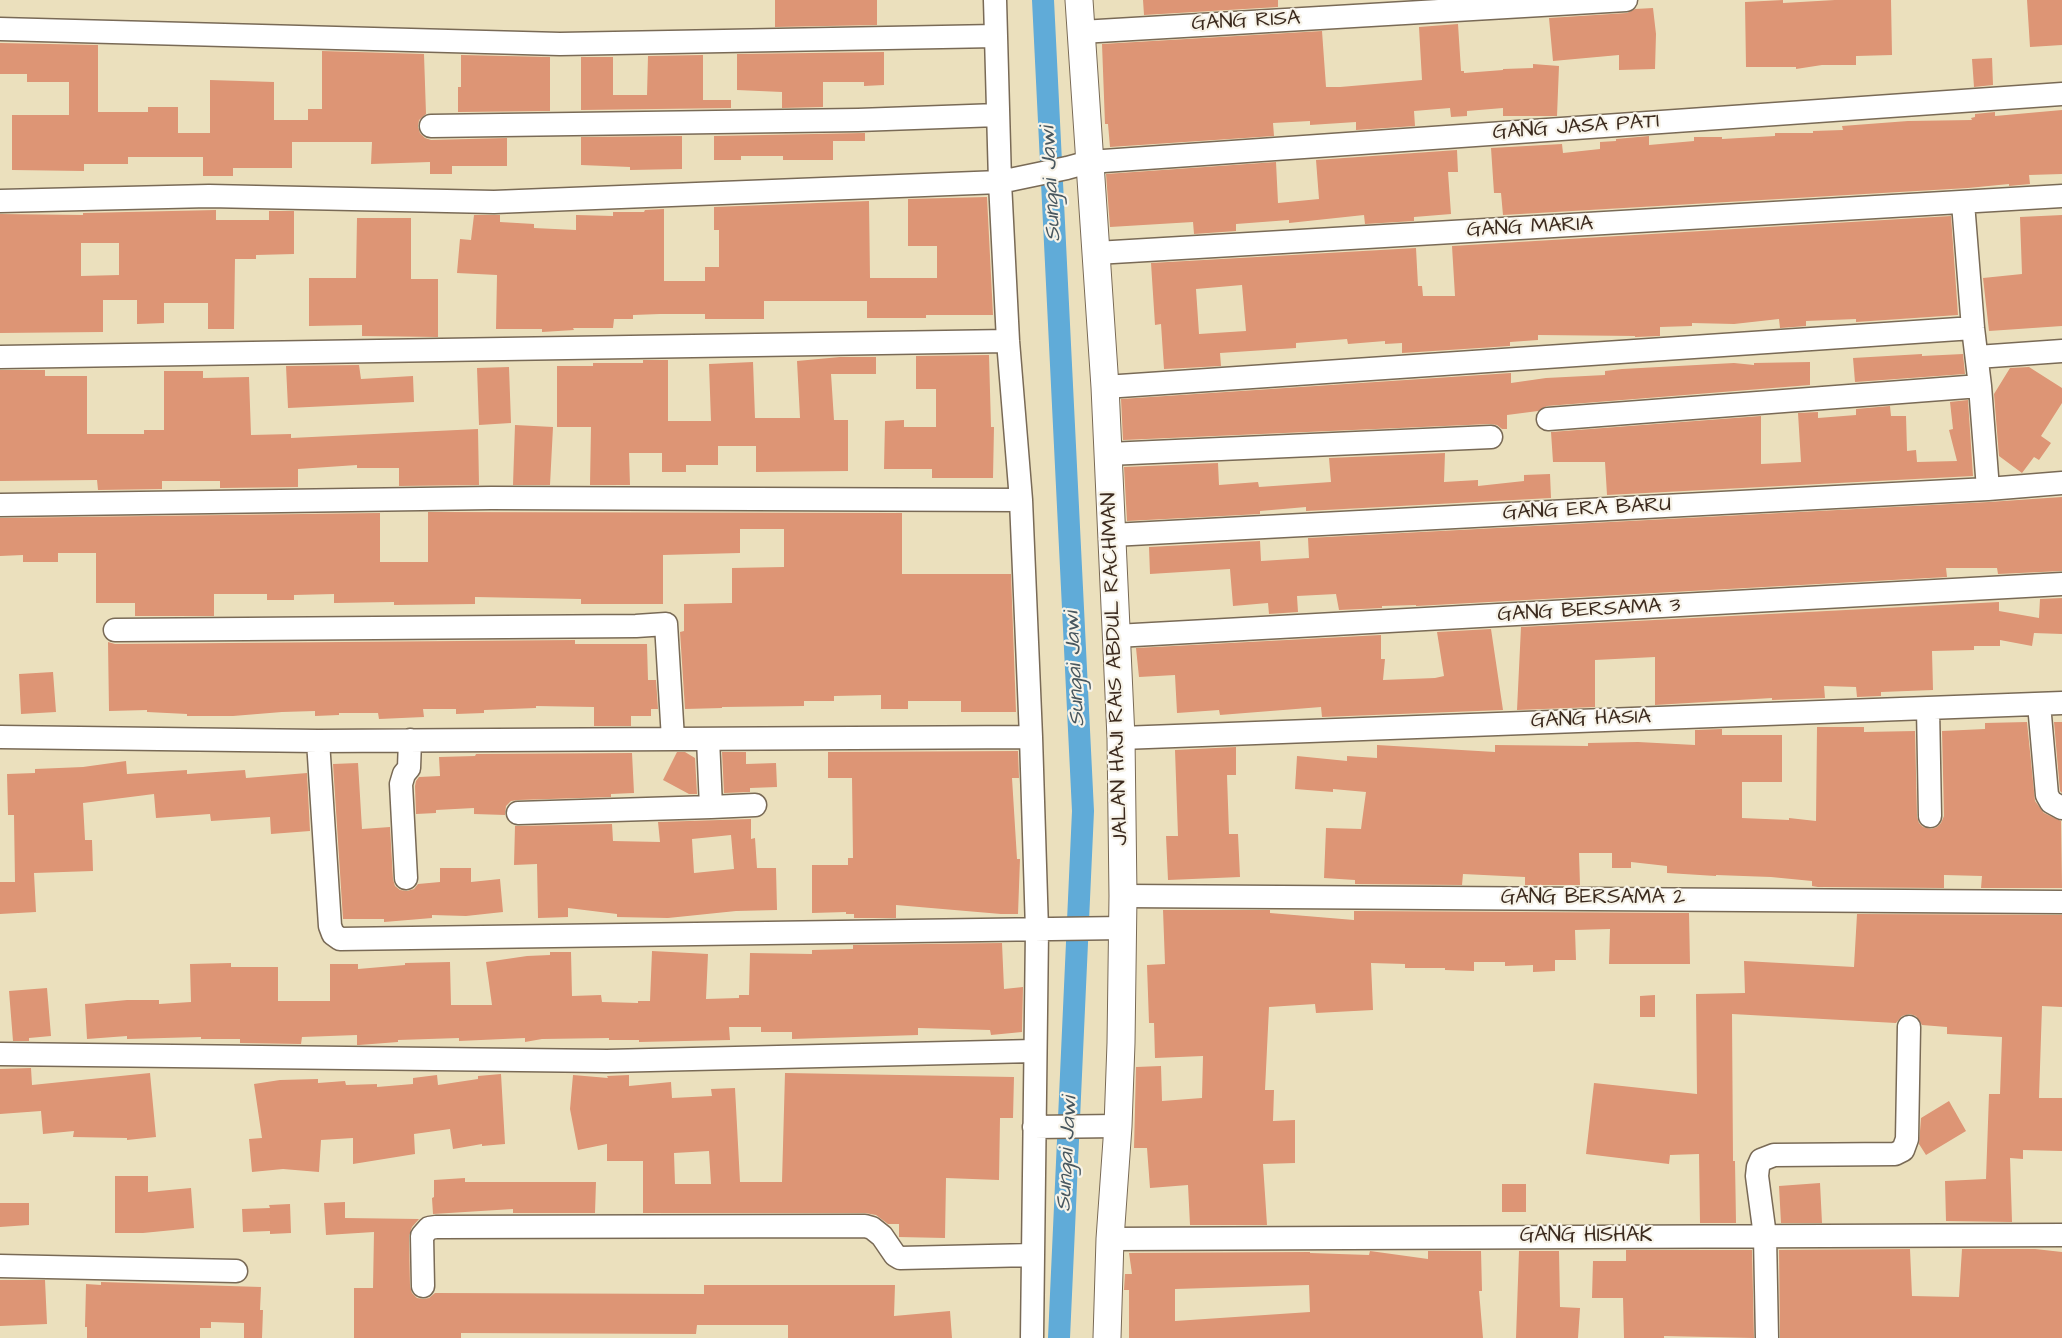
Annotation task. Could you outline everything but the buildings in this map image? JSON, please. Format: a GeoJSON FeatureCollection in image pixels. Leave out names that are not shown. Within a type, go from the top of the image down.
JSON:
{"type":"FeatureCollection","features":[{"type":"Feature","properties":{"kind":"street"},"geometry":{"type":"LineString","coordinates":[[995,0],[998,115],[1006,181],[1008,341],[1021,500],[1031,737],[1046,930],[1034,1050],[1037,1126],[1032,1338]]}},
{"type":"Feature","properties":{"kind":"street","name":"JALAN HAJI RAIS ABDUL RACHMAN"},"geometry":{"type":"LineString","coordinates":[[1079,0],[1081,32],[1078,165],[1096,254],[1105,387],[1121,738],[1123,896],[1114,929],[1105,1126],[1110,1239],[1107,1338]]}},
{"type":"Feature","properties":{"kind":"street","name":"GANG RISA"},"geometry":{"type":"LineString","coordinates":[[1081,32],[1626,0]]}},
{"type":"Feature","properties":{"kind":"street"},"geometry":{"type":"LineString","coordinates":[[0,29],[560,44],[996,36]]}},
{"type":"Feature","properties":{"kind":"street","name":"GANG JASA PATI"},"geometry":{"type":"LineString","coordinates":[[0,201],[209,196],[494,202],[1006,181],[1078,165],[2062,94]]}},
{"type":"Feature","properties":{"kind":"street"},"geometry":{"type":"LineString","coordinates":[[431,126],[858,120],[998,115]]}},
{"type":"Feature","properties":{"kind":"street","name":"GANG MARIA"},"geometry":{"type":"LineString","coordinates":[[1096,254],[2062,196]]}},
{"type":"Feature","properties":{"kind":"street"},"geometry":{"type":"LineString","coordinates":[[1963,203],[1988,489]]}},
{"type":"Feature","properties":{"kind":"street"},"geometry":{"type":"LineString","coordinates":[[1105,387],[1973,328]]}},
{"type":"Feature","properties":{"kind":"street"},"geometry":{"type":"LineString","coordinates":[[0,357],[1008,341]]}},
{"type":"Feature","properties":{"kind":"street"},"geometry":{"type":"LineString","coordinates":[[1977,357],[2062,351]]}},
{"type":"Feature","properties":{"kind":"street"},"geometry":{"type":"LineString","coordinates":[[1548,419],[1980,386]]}},
{"type":"Feature","properties":{"kind":"street"},"geometry":{"type":"LineString","coordinates":[[1108,454],[1491,437]]}},
{"type":"Feature","properties":{"kind":"street","name":"GANG ERA BARU"},"geometry":{"type":"LineString","coordinates":[[1112,535],[1988,489],[2062,483]]}},
{"type":"Feature","properties":{"kind":"street"},"geometry":{"type":"LineString","coordinates":[[0,505],[491,498],[1021,500]]}},
{"type":"Feature","properties":{"kind":"street","name":"GANG BERSAMA 3"},"geometry":{"type":"LineString","coordinates":[[1116,636],[2062,584]]}},
{"type":"Feature","properties":{"kind":"street"},"geometry":{"type":"LineString","coordinates":[[115,630],[666,624],[673,739]]}},
{"type":"Feature","properties":{"kind":"street","name":"GANG HASIA"},"geometry":{"type":"LineString","coordinates":[[1121,738],[2062,703]]}},
{"type":"Feature","properties":{"kind":"street"},"geometry":{"type":"LineString","coordinates":[[2039,704],[2047,795],[2051,802],[2062,807]]}},
{"type":"Feature","properties":{"kind":"street"},"geometry":{"type":"LineString","coordinates":[[1928,708],[1930,816]]}},
{"type":"Feature","properties":{"kind":"street"},"geometry":{"type":"LineString","coordinates":[[0,737],[318,741],[1031,737]]}},
{"type":"Feature","properties":{"kind":"street"},"geometry":{"type":"LineString","coordinates":[[708,739],[711,807]]}},
{"type":"Feature","properties":{"kind":"street"},"geometry":{"type":"LineString","coordinates":[[406,878],[401,784],[409,768],[410,740]]}},
{"type":"Feature","properties":{"kind":"street"},"geometry":{"type":"LineString","coordinates":[[318,741],[330,926],[333,934],[340,939],[1114,929]]}},
{"type":"Feature","properties":{"kind":"street"},"geometry":{"type":"LineString","coordinates":[[518,813],[755,805]]}},
{"type":"Feature","properties":{"kind":"street","name":"GANG BERSAMA 2"},"geometry":{"type":"LineString","coordinates":[[1123,896],[2062,902]]}},
{"type":"Feature","properties":{"kind":"street"},"geometry":{"type":"LineString","coordinates":[[1767,1338],[1765,1236],[1757,1176],[1761,1160],[1774,1155],[1895,1154],[1903,1150],[1907,1139],[1909,1027]]}},
{"type":"Feature","properties":{"kind":"street"},"geometry":{"type":"LineString","coordinates":[[0,1054],[607,1061],[1034,1050]]}},
{"type":"Feature","properties":{"kind":"street"},"geometry":{"type":"LineString","coordinates":[[1037,1126],[1105,1126]]}},
{"type":"Feature","properties":{"kind":"street"},"geometry":{"type":"LineString","coordinates":[[423,1287],[422,1236],[429,1228],[436,1227],[865,1226],[878,1231],[895,1255],[900,1258],[1033,1255]]}},
{"type":"Feature","properties":{"kind":"street","name":"GANG HISHAK"},"geometry":{"type":"LineString","coordinates":[[1110,1239],[2062,1235]]}},
{"type":"Feature","properties":{"kind":"street"},"geometry":{"type":"LineString","coordinates":[[0,1266],[236,1271]]}},
{"type":"Feature","properties":{"kind":"waterway","name":"Sungai Jawi"},"geometry":{"type":"LineString","coordinates":[[1043,0],[1083,811],[1059,1338]]}}]}
